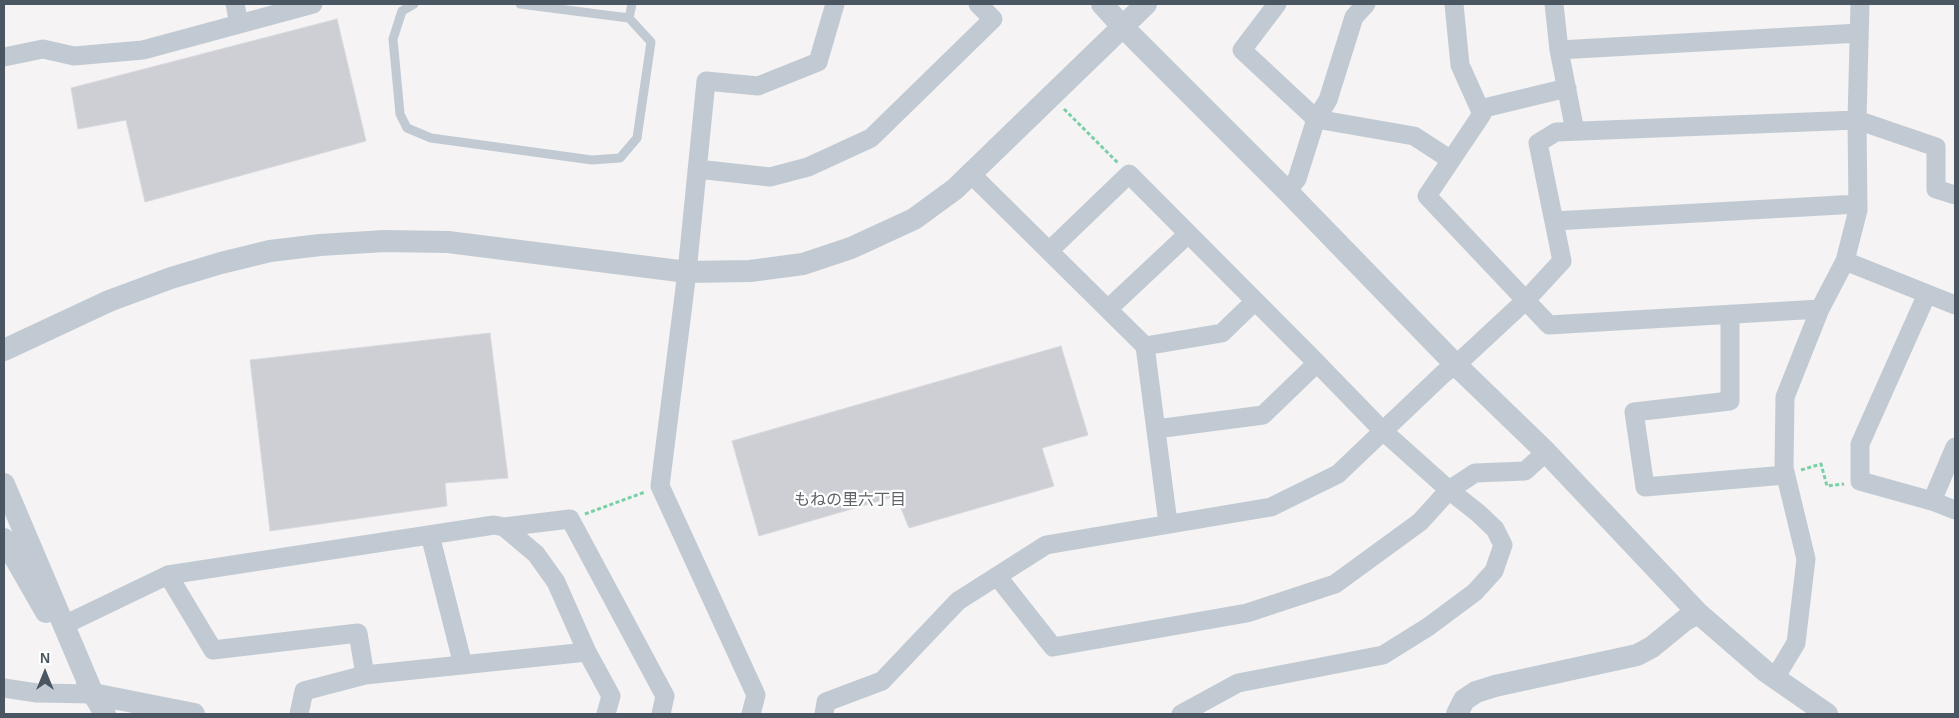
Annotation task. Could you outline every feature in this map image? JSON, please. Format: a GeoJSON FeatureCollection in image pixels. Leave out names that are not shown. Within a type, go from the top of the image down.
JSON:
{"type":"FeatureCollection","features":[{"type":"Feature","properties":{"kind":"street"},"geometry":{"type":"LineString","coordinates":[[235,4],[239,24]]}},
{"type":"Feature","properties":{"kind":"street"},"geometry":{"type":"LineString","coordinates":[[4,57],[43,49],[74,56],[143,50],[313,4]]}},
{"type":"Feature","properties":{"kind":"street"},"geometry":{"type":"LineString","coordinates":[[750,714],[756,695],[660,486],[687,272],[706,81],[758,86],[818,62],[835,4]]}},
{"type":"Feature","properties":{"kind":"street"},"geometry":{"type":"LineString","coordinates":[[697,168],[770,177],[808,167],[871,138],[993,19],[978,4]]}},
{"type":"Feature","properties":{"kind":"street"},"geometry":{"type":"LineString","coordinates":[[1102,4],[1288,191],[1456,365],[1546,452],[1698,613],[1775,678],[1827,714]]}},
{"type":"Feature","properties":{"kind":"street"},"geometry":{"type":"LineString","coordinates":[[4,350],[109,301],[171,278],[262,253],[312,246],[385,241],[448,242],[687,272],[750,271],[803,264],[851,248],[914,219],[955,189],[1146,4]]}},
{"type":"Feature","properties":{"kind":"street"},"geometry":{"type":"LineString","coordinates":[[1277,4],[1242,50],[1316,119],[1414,136],[1451,160]]}},
{"type":"Feature","properties":{"kind":"street"},"geometry":{"type":"LineString","coordinates":[[1288,191],[1297,179],[1316,119],[1328,100],[1354,17],[1366,4]]}},
{"type":"Feature","properties":{"kind":"street"},"geometry":{"type":"LineString","coordinates":[[1454,4],[1460,65],[1482,114],[1427,196],[1549,325],[1820,309]]}},
{"type":"Feature","properties":{"kind":"street"},"geometry":{"type":"LineString","coordinates":[[1554,4],[1559,50],[1575,131]]}},
{"type":"Feature","properties":{"kind":"street"},"geometry":{"type":"LineString","coordinates":[[1775,678],[1796,643],[1806,559],[1784,468],[1786,397],[1820,309],[1845,261],[1858,210],[1857,120],[1860,4]]}},
{"type":"Feature","properties":{"kind":"street"},"geometry":{"type":"LineString","coordinates":[[1559,50],[1859,32]]}},
{"type":"Feature","properties":{"kind":"street"},"geometry":{"type":"LineString","coordinates":[[1480,109],[1567,88]]}},
{"type":"Feature","properties":{"kind":"street"},"geometry":{"type":"LineString","coordinates":[[824,714],[826,702],[882,681],[958,601],[1046,544],[1271,507],[1338,474],[1444,373],[1456,365],[1526,300],[1562,261],[1538,143],[1556,132],[1857,120],[1936,147],[1936,189],[1955,195]]}},
{"type":"Feature","properties":{"kind":"street"},"geometry":{"type":"LineString","coordinates":[[971,174],[1145,346],[1168,523]]}},
{"type":"Feature","properties":{"kind":"street"},"geometry":{"type":"LineString","coordinates":[[1049,251],[1129,174],[1383,431],[1449,490],[1478,513],[1495,530],[1503,545],[1494,571],[1475,592],[1428,627],[1383,654],[1238,683],[1181,714]]}},
{"type":"Feature","properties":{"kind":"street"},"geometry":{"type":"LineString","coordinates":[[1554,221],[1858,204]]}},
{"type":"Feature","properties":{"kind":"street"},"geometry":{"type":"LineString","coordinates":[[1108,310],[1188,234]]}},
{"type":"Feature","properties":{"kind":"street"},"geometry":{"type":"LineString","coordinates":[[1845,261],[1955,305]]}},
{"type":"Feature","properties":{"kind":"street"},"geometry":{"type":"LineString","coordinates":[[1927,294],[1860,444],[1860,481],[1932,501],[1955,510]]}},
{"type":"Feature","properties":{"kind":"street"},"geometry":{"type":"LineString","coordinates":[[1145,346],[1222,333],[1256,301]]}},
{"type":"Feature","properties":{"kind":"street"},"geometry":{"type":"LineString","coordinates":[[1730,314],[1730,401],[1634,412],[1645,487],[1786,475]]}},
{"type":"Feature","properties":{"kind":"street"},"geometry":{"type":"LineString","coordinates":[[1156,429],[1263,414],[1317,363]]}},
{"type":"Feature","properties":{"kind":"street"},"geometry":{"type":"LineString","coordinates":[[1932,501],[1955,447]]}},
{"type":"Feature","properties":{"kind":"street"},"geometry":{"type":"LineString","coordinates":[[997,576],[1053,647],[1247,613],[1335,584],[1420,522],[1449,490],[1475,472],[1525,471],[1546,452]]}},
{"type":"Feature","properties":{"kind":"street"},"geometry":{"type":"LineString","coordinates":[[4,484],[93,694]]}},
{"type":"Feature","properties":{"kind":"street"},"geometry":{"type":"LineString","coordinates":[[64,625],[168,575],[494,525],[504,527],[570,519],[665,696],[661,714]]}},
{"type":"Feature","properties":{"kind":"street"},"geometry":{"type":"LineString","coordinates":[[504,527],[536,554],[556,582],[586,652],[611,696],[606,714]]}},
{"type":"Feature","properties":{"kind":"street"},"geometry":{"type":"LineString","coordinates":[[430,536],[463,665]]}},
{"type":"Feature","properties":{"kind":"street"},"geometry":{"type":"LineString","coordinates":[[4,539],[104,714]]}},
{"type":"Feature","properties":{"kind":"street"},"geometry":{"type":"LineString","coordinates":[[168,575],[213,650],[358,633],[365,675]]}},
{"type":"Feature","properties":{"kind":"street"},"geometry":{"type":"LineString","coordinates":[[1457,714],[1464,700],[1476,692],[1495,686],[1636,655],[1652,647],[1685,620],[1698,613]]}},
{"type":"Feature","properties":{"kind":"street"},"geometry":{"type":"LineString","coordinates":[[299,714],[304,691],[365,675],[586,652]]}},
{"type":"Feature","properties":{"kind":"street"},"geometry":{"type":"LineString","coordinates":[[4,688],[37,692],[93,694],[194,714]]}},
{"type":"Feature","properties":{"kind":"lane"},"geometry":{"type":"LineString","coordinates":[[414,4],[402,11],[393,39],[400,114],[408,128],[431,138],[592,160],[620,158],[637,138],[651,42],[628,18],[520,4]]}},
{"type":"Feature","properties":{"kind":"lane"},"geometry":{"type":"LineString","coordinates":[[628,18],[632,4]]}},
{"type":"Feature","properties":{"kind":"path"},"geometry":{"type":"LineString","coordinates":[[1052,97],[1129,174]]}},
{"type":"Feature","properties":{"kind":"path"},"geometry":{"type":"LineString","coordinates":[[1786,475],[1821,464],[1827,486],[1860,481]]}},
{"type":"Feature","properties":{"kind":"path"},"geometry":{"type":"LineString","coordinates":[[570,519],[660,486]]}},
{"type":"Feature","properties":{"kind":"building"},"geometry":{"type":"Polygon","coordinates":[[[337,19],[366,141],[145,202],[126,120],[78,129],[71,88],[337,19]]]}},
{"type":"Feature","properties":{"kind":"building"},"geometry":{"type":"Polygon","coordinates":[[[490,333],[508,478],[445,483],[447,506],[270,531],[250,360],[490,333]]]}},
{"type":"Feature","properties":{"kind":"building"},"geometry":{"type":"Polygon","coordinates":[[[1061,346],[1088,435],[1042,448],[1054,486],[909,528],[896,496],[759,536],[732,441],[1061,346]]]}},
{"type":"Feature","properties":{"kind":"district","name":"もねの里六丁目"},"geometry":{"type":"Point","coordinates":[850,501]}}]}
